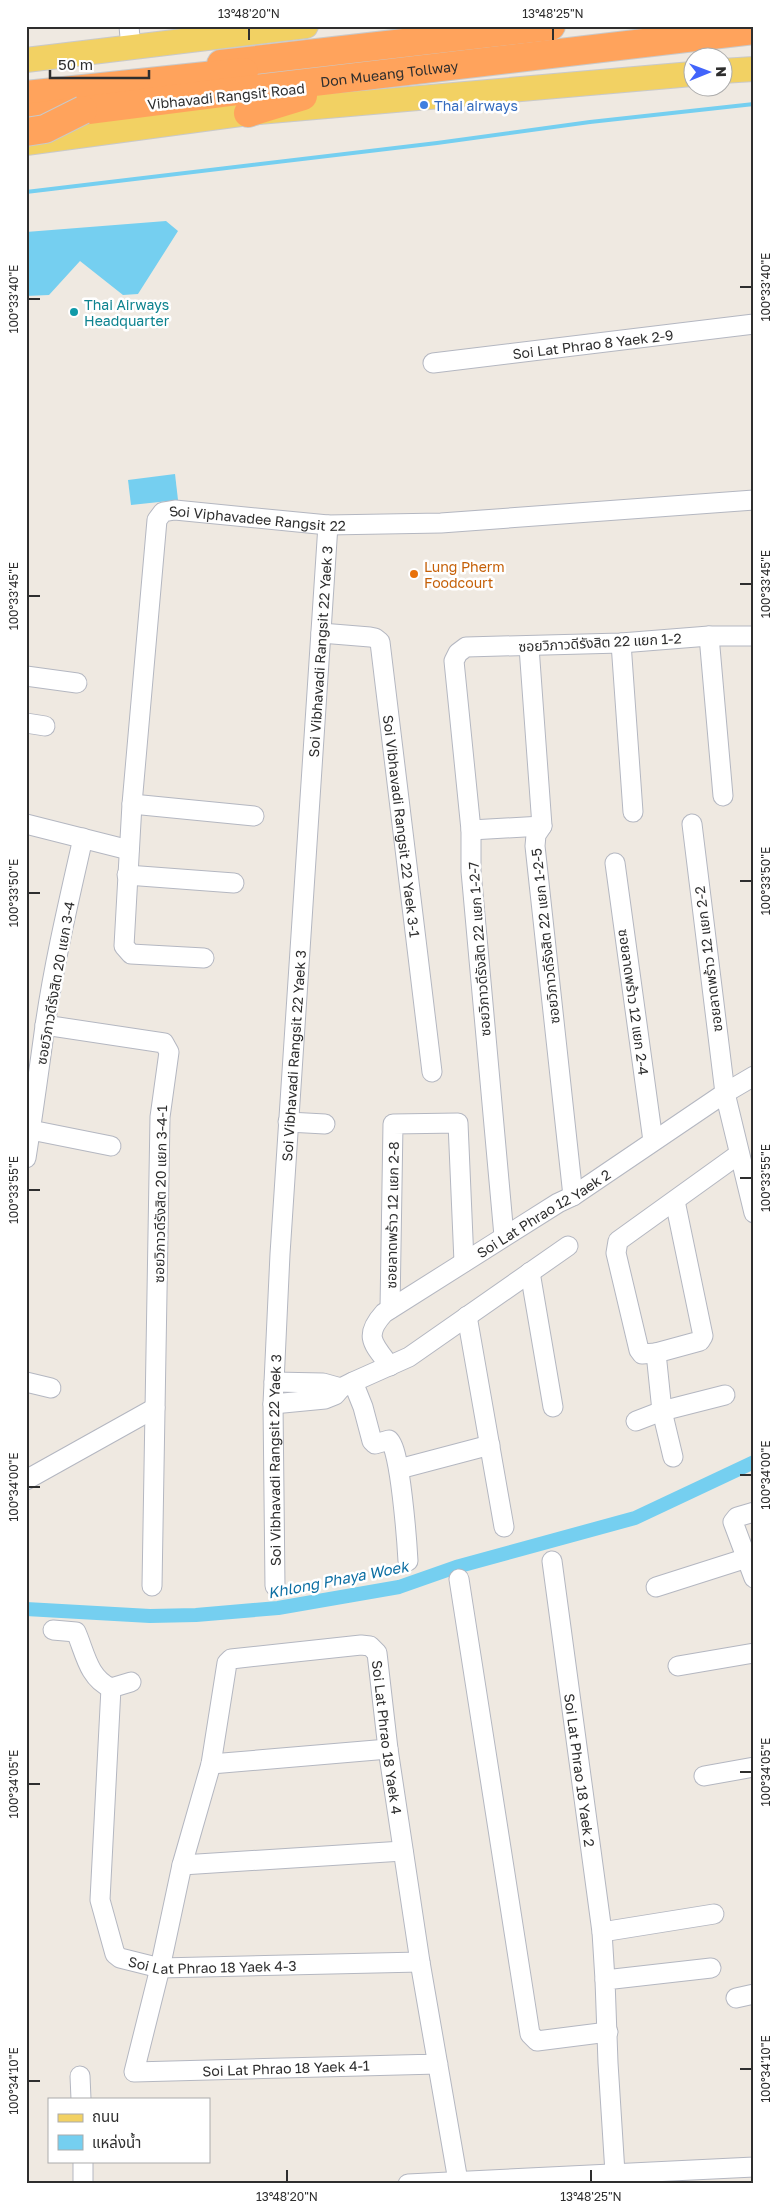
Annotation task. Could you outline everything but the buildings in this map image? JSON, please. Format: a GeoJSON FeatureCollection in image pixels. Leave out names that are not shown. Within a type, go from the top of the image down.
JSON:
{"type":"FeatureCollection","features":[{"type":"Feature","properties":{"kind":"highway"},"geometry":{"type":"LineString","coordinates":[[385,26],[448,38],[475,26]]}},
{"type":"Feature","properties":{"kind":"highway"},"geometry":{"type":"LineString","coordinates":[[26,87],[551,26]]}},
{"type":"Feature","properties":{"kind":"highway","name":"Don Mueang Tollway"},"geometry":{"type":"LineString","coordinates":[[26,94],[380,58],[659,26]]}},
{"type":"Feature","properties":{"kind":"highway","name":"Don Mueang Tollway"},"geometry":{"type":"LineString","coordinates":[[26,119],[83,110],[754,30]]}},
{"type":"Feature","properties":{"kind":"highway","name":"Vibhavadi Rangsit Road"},"geometry":{"type":"LineString","coordinates":[[26,119],[123,106],[341,85],[754,38]]}},
{"type":"Feature","properties":{"kind":"highway"},"geometry":{"type":"LineString","coordinates":[[248,113],[341,85]]}},
{"type":"Feature","properties":{"kind":"highway"},"geometry":{"type":"LineString","coordinates":[[26,87],[67,89]]}},
{"type":"Feature","properties":{"kind":"highway"},"geometry":{"type":"LineString","coordinates":[[26,132],[45,129],[83,110]]}},
{"type":"Feature","properties":{"kind":"main road"},"geometry":{"type":"LineString","coordinates":[[26,60],[130,37],[294,27]]}},
{"type":"Feature","properties":{"kind":"main road"},"geometry":{"type":"LineString","coordinates":[[732,70],[754,69]]}},
{"type":"Feature","properties":{"kind":"main road","name":"Vibhavadi Rangsit Road"},"geometry":{"type":"LineString","coordinates":[[26,143],[248,113],[682,75]]}},
{"type":"Feature","properties":{"kind":"street","name":"Soi Lat Phrao 8 Yaek 2-9"},"geometry":{"type":"LineString","coordinates":[[433,363],[754,324]]}},
{"type":"Feature","properties":{"kind":"street","name":"Soi Viphavadee Rangsit 22"},"geometry":{"type":"LineString","coordinates":[[204,958],[131,954],[124,946],[132,804],[158,520],[164,512],[175,510],[328,525],[441,523],[754,500]]}},
{"type":"Feature","properties":{"kind":"street","name":"Soi Vibhavadi Rangsit 22 Yaek 3"},"geometry":{"type":"LineString","coordinates":[[275,1586],[274,1382],[288,1122],[328,525]]}},
{"type":"Feature","properties":{"kind":"street","name":"Soi Vibhavadi Rangsit 22 Yaek 3-1"},"geometry":{"type":"LineString","coordinates":[[320,633],[370,636],[380,642],[432,1072]]}},
{"type":"Feature","properties":{"kind":"street"},"geometry":{"type":"LineString","coordinates":[[709,636],[723,796]]}},
{"type":"Feature","properties":{"kind":"street","name":"ซอยวิภาวดีรังสิต 22 แยก 1-2"},"geometry":{"type":"LineString","coordinates":[[454,661],[458,652],[466,647],[529,647],[621,643],[709,636],[754,636]]}},
{"type":"Feature","properties":{"kind":"street"},"geometry":{"type":"LineString","coordinates":[[621,643],[633,812]]}},
{"type":"Feature","properties":{"kind":"street","name":"ซอยวิภาวดีรังสิต 22 แยก 1-2-5"},"geometry":{"type":"LineString","coordinates":[[529,647],[542,826],[536,835],[535,846],[573,1196]]}},
{"type":"Feature","properties":{"kind":"street","name":"ซอยวิภาวดีรังสิต 22 แยก 1-2-7"},"geometry":{"type":"LineString","coordinates":[[454,661],[471,830],[472,881],[504,1236]]}},
{"type":"Feature","properties":{"kind":"street"},"geometry":{"type":"LineString","coordinates":[[26,676],[77,683]]}},
{"type":"Feature","properties":{"kind":"street"},"geometry":{"type":"LineString","coordinates":[[26,723],[45,726]]}},
{"type":"Feature","properties":{"kind":"street"},"geometry":{"type":"LineString","coordinates":[[132,804],[254,816]]}},
{"type":"Feature","properties":{"kind":"street"},"geometry":{"type":"LineString","coordinates":[[26,824],[129,850]]}},
{"type":"Feature","properties":{"kind":"street","name":"ซอยลาดพร้าว 12 แยก 2-2"},"geometry":{"type":"LineString","coordinates":[[692,824],[725,1093],[754,1213]]}},
{"type":"Feature","properties":{"kind":"street"},"geometry":{"type":"LineString","coordinates":[[471,830],[542,826]]}},
{"type":"Feature","properties":{"kind":"street","name":"ซอยวิภาวดีรังสิต 20 แยก 3-4"},"geometry":{"type":"LineString","coordinates":[[26,1158],[45,1025],[64,923],[83,838]]}},
{"type":"Feature","properties":{"kind":"street","name":"ซอยลาดพร้าว 12 แยก 2-4"},"geometry":{"type":"LineString","coordinates":[[615,863],[653,1141]]}},
{"type":"Feature","properties":{"kind":"street"},"geometry":{"type":"LineString","coordinates":[[127,874],[234,883]]}},
{"type":"Feature","properties":{"kind":"street","name":"ซอยวิภาวดีรังสิต 20 แยก 3-4-1"},"geometry":{"type":"LineString","coordinates":[[45,1025],[164,1043],[169,1052],[160,1117],[152,1586]]}},
{"type":"Feature","properties":{"kind":"street","name":"Soi Lat Phrao 12 Yaek 2"},"geometry":{"type":"LineString","coordinates":[[390,1366],[372,1343],[372,1330],[375,1323],[390,1309],[504,1236],[573,1196],[725,1093],[754,1076]]}},
{"type":"Feature","properties":{"kind":"street"},"geometry":{"type":"LineString","coordinates":[[288,1122],[325,1124]]}},
{"type":"Feature","properties":{"kind":"street","name":"ซอยลาดพร้าว 12 แยก 2-8"},"geometry":{"type":"LineString","coordinates":[[390,1309],[393,1124],[458,1123],[464,1262]]}},
{"type":"Feature","properties":{"kind":"street"},"geometry":{"type":"LineString","coordinates":[[29,1129],[111,1146]]}},
{"type":"Feature","properties":{"kind":"street"},"geometry":{"type":"LineString","coordinates":[[675,1201],[703,1336],[700,1341],[656,1353],[642,1354],[639,1350],[616,1254],[618,1241],[739,1154]]}},
{"type":"Feature","properties":{"kind":"street"},"geometry":{"type":"LineString","coordinates":[[273,1404],[325,1400],[335,1395],[347,1385],[409,1357],[568,1246]]}},
{"type":"Feature","properties":{"kind":"street"},"geometry":{"type":"LineString","coordinates":[[530,1272],[553,1407]]}},
{"type":"Feature","properties":{"kind":"street"},"geometry":{"type":"LineString","coordinates":[[467,1316],[504,1527]]}},
{"type":"Feature","properties":{"kind":"street"},"geometry":{"type":"LineString","coordinates":[[656,1353],[662,1411],[672,1457]]}},
{"type":"Feature","properties":{"kind":"street"},"geometry":{"type":"LineString","coordinates":[[26,1382],[51,1388]]}},
{"type":"Feature","properties":{"kind":"street"},"geometry":{"type":"LineString","coordinates":[[274,1382],[347,1385],[363,1407],[372,1441],[375,1444],[391,1441],[398,1468],[408,1561]]}},
{"type":"Feature","properties":{"kind":"street"},"geometry":{"type":"LineString","coordinates":[[636,1421],[662,1411],[725,1396]]}},
{"type":"Feature","properties":{"kind":"street"},"geometry":{"type":"LineString","coordinates":[[26,1480],[155,1408]]}},
{"type":"Feature","properties":{"kind":"street"},"geometry":{"type":"LineString","coordinates":[[398,1468],[490,1445]]}},
{"type":"Feature","properties":{"kind":"street"},"geometry":{"type":"LineString","coordinates":[[754,1512],[738,1517],[733,1522],[754,1578]]}},
{"type":"Feature","properties":{"kind":"street"},"geometry":{"type":"LineString","coordinates":[[656,1587],[747,1558]]}},
{"type":"Feature","properties":{"kind":"street","name":"Soi Lat Phrao 18 Yaek 2"},"geometry":{"type":"LineString","coordinates":[[552,1562],[602,1932],[608,2063],[616,2173]]}},
{"type":"Feature","properties":{"kind":"street"},"geometry":{"type":"LineString","coordinates":[[459,1579],[530,2034],[537,2041],[608,2032]]}},
{"type":"Feature","properties":{"kind":"street"},"geometry":{"type":"LineString","coordinates":[[53,1630],[76,1632],[90,1668],[104,1685],[111,1688],[131,1682]]}},
{"type":"Feature","properties":{"kind":"street","name":"Soi Lat Phrao 18 Yaek 4"},"geometry":{"type":"LineString","coordinates":[[134,2072],[160,1968],[182,1864],[211,1764],[227,1663],[230,1660],[361,1645],[370,1646],[377,1653],[388,1749],[420,1962],[458,2181]]}},
{"type":"Feature","properties":{"kind":"street"},"geometry":{"type":"LineString","coordinates":[[678,1666],[754,1653]]}},
{"type":"Feature","properties":{"kind":"street","name":"Soi Lat Phrao 18 Yaek 4-3"},"geometry":{"type":"LineString","coordinates":[[111,1688],[100,1900],[115,1954],[120,1958],[160,1968],[420,1962]]}},
{"type":"Feature","properties":{"kind":"street"},"geometry":{"type":"LineString","coordinates":[[211,1764],[388,1749]]}},
{"type":"Feature","properties":{"kind":"street"},"geometry":{"type":"LineString","coordinates":[[704,1776],[754,1767]]}},
{"type":"Feature","properties":{"kind":"street"},"geometry":{"type":"LineString","coordinates":[[182,1864],[404,1851]]}},
{"type":"Feature","properties":{"kind":"street"},"geometry":{"type":"LineString","coordinates":[[602,1932],[714,1914]]}},
{"type":"Feature","properties":{"kind":"street"},"geometry":{"type":"LineString","coordinates":[[605,1980],[711,1968]]}},
{"type":"Feature","properties":{"kind":"street","name":"Soi Lat Phrao 18 Yaek 4-1"},"geometry":{"type":"LineString","coordinates":[[134,2072],[438,2064]]}},
{"type":"Feature","properties":{"kind":"street"},"geometry":{"type":"LineString","coordinates":[[80,2076],[81,2098]]}},
{"type":"Feature","properties":{"kind":"street"},"geometry":{"type":"LineString","coordinates":[[83,2162],[83,2184]]}},
{"type":"Feature","properties":{"kind":"street"},"geometry":{"type":"LineString","coordinates":[[408,2184],[754,2167]]}},
{"type":"Feature","properties":{"kind":"water"},"geometry":{"type":"Polygon","coordinates":[[[166,221],[178,231],[138,294],[123,295],[80,261],[49,295],[26,296],[26,232],[166,221]]]}},
{"type":"Feature","properties":{"kind":"water"},"geometry":{"type":"Polygon","coordinates":[[[175,474],[178,500],[131,505],[128,480],[175,474]]]}},
{"type":"Feature","properties":{"kind":"waterway"},"geometry":{"type":"LineString","coordinates":[[26,192],[437,143],[590,122],[754,104]]}},
{"type":"Feature","properties":{"kind":"waterway","name":"Khlong Phaya Woek"},"geometry":{"type":"LineString","coordinates":[[26,1609],[150,1616],[196,1615],[278,1608],[399,1587],[456,1567],[635,1518],[754,1462]]}},
{"type":"Feature","properties":{"kind":"place","name":"Thai airways"},"geometry":{"type":"Point","coordinates":[424,105]}},
{"type":"Feature","properties":{"kind":"place","name":"Thai Airways Headquarter"},"geometry":{"type":"Point","coordinates":[74,312]}},
{"type":"Feature","properties":{"kind":"place","name":"Lung Pherm Foodcourt"},"geometry":{"type":"Point","coordinates":[414,574]}}]}
